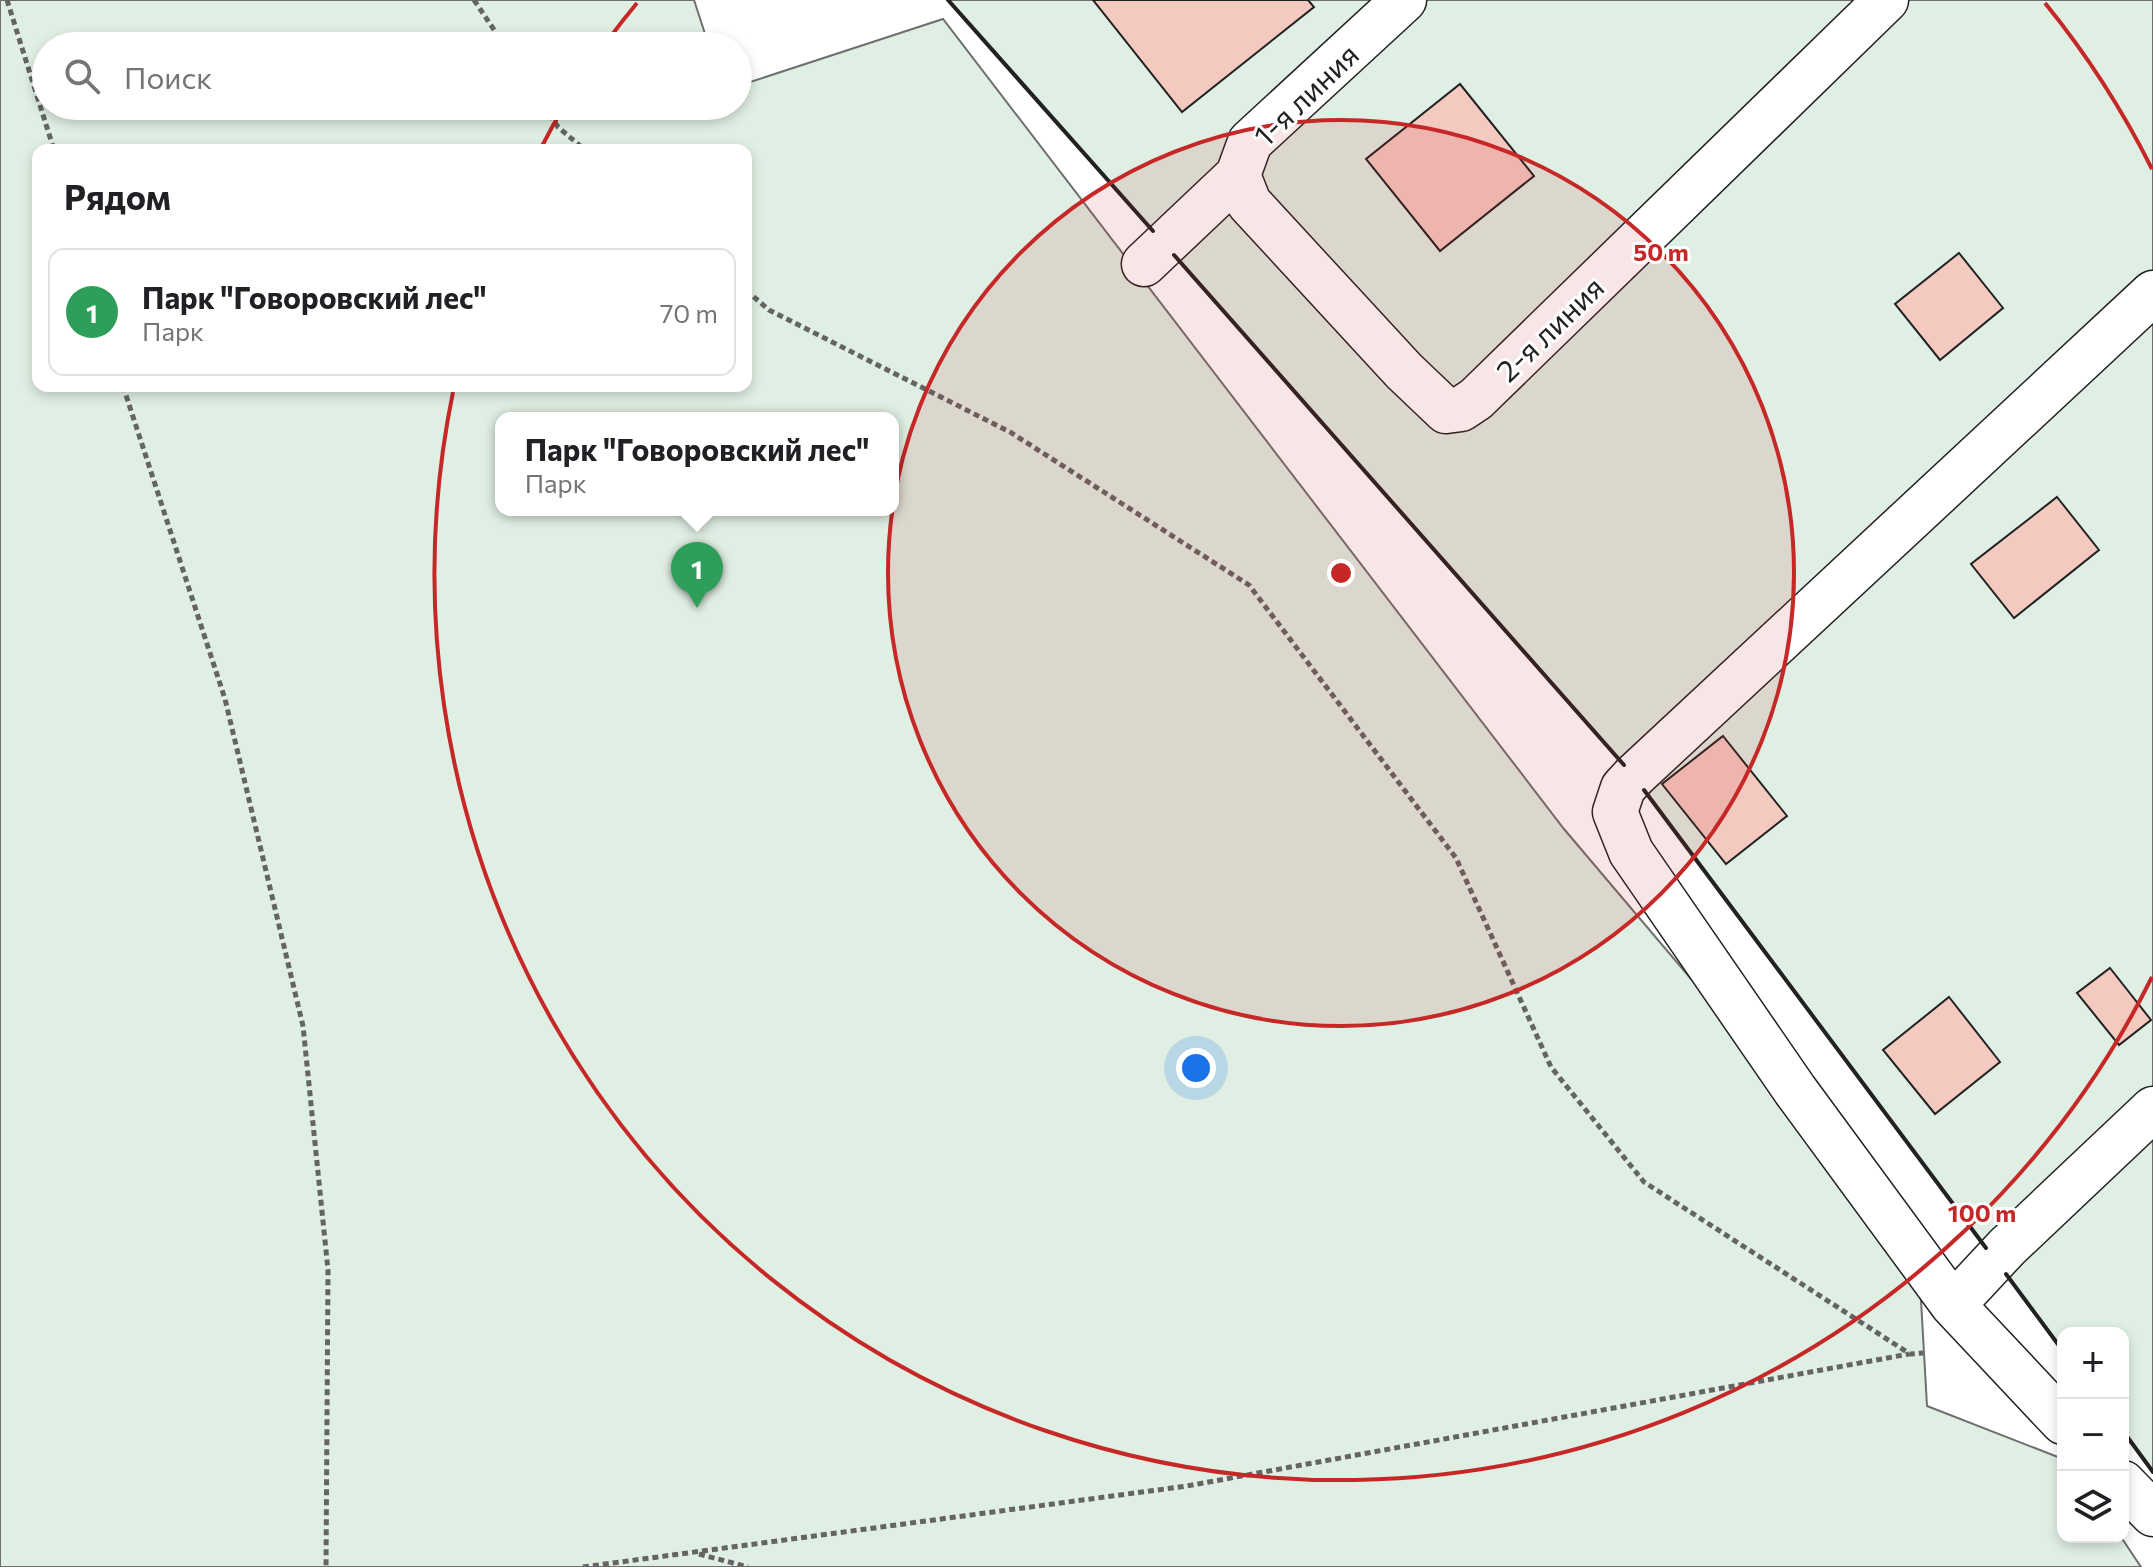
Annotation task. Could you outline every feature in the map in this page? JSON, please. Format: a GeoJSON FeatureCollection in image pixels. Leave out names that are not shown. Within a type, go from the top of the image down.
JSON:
{"type":"FeatureCollection","features":[{"type":"Feature","properties":{"kind":"lane","name":"1-я линия"},"geometry":{"type":"LineString","coordinates":[[1244,189],[1250,142],[1404,0]]}},
{"type":"Feature","properties":{"kind":"lane","name":"2-я линия"},"geometry":{"type":"LineString","coordinates":[[1244,189],[1415,381],[1446,411],[1461,409],[1476,399],[1886,0]]}},
{"type":"Feature","properties":{"kind":"lane"},"geometry":{"type":"LineString","coordinates":[[1144,264],[1244,189]]}},
{"type":"Feature","properties":{"kind":"lane"},"geometry":{"type":"LineString","coordinates":[[2057,1416],[1953,1305],[1795,1090],[1631,852],[1615,812],[1623,788],[2153,293]]}},
{"type":"Feature","properties":{"kind":"lane"},"geometry":{"type":"LineString","coordinates":[[1953,1305],[2007,1247],[2153,1109]]}},
{"type":"Feature","properties":{"kind":"lane"},"geometry":{"type":"LineString","coordinates":[[2129,1489],[2153,1514]]}},
{"type":"Feature","properties":{"kind":"path"},"geometry":{"type":"LineString","coordinates":[[7,0],[32,80]]}},
{"type":"Feature","properties":{"kind":"path"},"geometry":{"type":"LineString","coordinates":[[474,0],[496,32]]}},
{"type":"Feature","properties":{"kind":"path"},"geometry":{"type":"LineString","coordinates":[[45,120],[52,144]]}},
{"type":"Feature","properties":{"kind":"path"},"geometry":{"type":"LineString","coordinates":[[553,120],[578,144]]}},
{"type":"Feature","properties":{"kind":"path"},"geometry":{"type":"LineString","coordinates":[[752,295],[769,310],[1010,432],[1249,585],[1456,858],[1551,1067],[1644,1182],[1910,1354]]}},
{"type":"Feature","properties":{"kind":"path"},"geometry":{"type":"LineString","coordinates":[[125,392],[225,699],[303,1026],[328,1270],[326,1567]]}},
{"type":"Feature","properties":{"kind":"path"},"geometry":{"type":"LineString","coordinates":[[583,1567],[1187,1486],[1910,1354],[1987,1344]]}},
{"type":"Feature","properties":{"kind":"path"},"geometry":{"type":"LineString","coordinates":[[694,1552],[748,1567]]}},
{"type":"Feature","properties":{"kind":"green space"},"geometry":{"type":"Polygon","coordinates":[[[0,0],[694,0],[704,32],[32,32],[32,120],[752,120],[752,81],[943,19],[1564,829],[1918,1247],[1927,1406],[2057,1457],[2057,1543],[2125,1543],[2141,1567],[0,1567],[0,0]]]}},
{"type":"Feature","properties":{"kind":"green space"},"geometry":{"type":"Polygon","coordinates":[[[948,0],[2153,0],[2153,1472],[2129,1439],[2129,1327],[2057,1327],[2057,1343],[1634,776],[948,0]]]}},
{"type":"Feature","properties":{"kind":"building"},"geometry":{"type":"Polygon","coordinates":[[[1093,0],[1308,0],[1314,7],[1182,112],[1093,0]]]}},
{"type":"Feature","properties":{"kind":"building"},"geometry":{"type":"Polygon","coordinates":[[[1460,84],[1534,176],[1440,251],[1366,159],[1460,84]]]}},
{"type":"Feature","properties":{"kind":"building"},"geometry":{"type":"Polygon","coordinates":[[[1959,253],[2003,308],[1940,360],[1895,304],[1959,253]]]}},
{"type":"Feature","properties":{"kind":"building"},"geometry":{"type":"Polygon","coordinates":[[[2057,497],[2099,550],[2014,618],[1971,564],[2057,497]]]}},
{"type":"Feature","properties":{"kind":"building"},"geometry":{"type":"Polygon","coordinates":[[[1723,736],[1787,816],[1726,864],[1662,784],[1723,736]]]}},
{"type":"Feature","properties":{"kind":"building"},"geometry":{"type":"Polygon","coordinates":[[[2110,968],[2151,1020],[2119,1045],[2077,993],[2110,968]]]}},
{"type":"Feature","properties":{"kind":"building"},"geometry":{"type":"Polygon","coordinates":[[[1949,997],[2000,1062],[1935,1114],[1883,1050],[1949,997]]]}},
{"type":"Feature","properties":{"kind":"wall"},"geometry":{"type":"LineString","coordinates":[[948,0],[1153,231]]}},
{"type":"Feature","properties":{"kind":"wall"},"geometry":{"type":"LineString","coordinates":[[1174,255],[1624,765]]}},
{"type":"Feature","properties":{"kind":"wall"},"geometry":{"type":"LineString","coordinates":[[1644,790],[1986,1248]]}},
{"type":"Feature","properties":{"kind":"wall"},"geometry":{"type":"LineString","coordinates":[[2006,1274],[2057,1343]]}},
{"type":"Feature","properties":{"kind":"wall"},"geometry":{"type":"LineString","coordinates":[[2129,1439],[2153,1472]]}},
{"type":"Feature","properties":{"kind":"place","name":"Парк \"Говоровский лес\""},"geometry":{"type":"Point","coordinates":[697,608]}}]}
